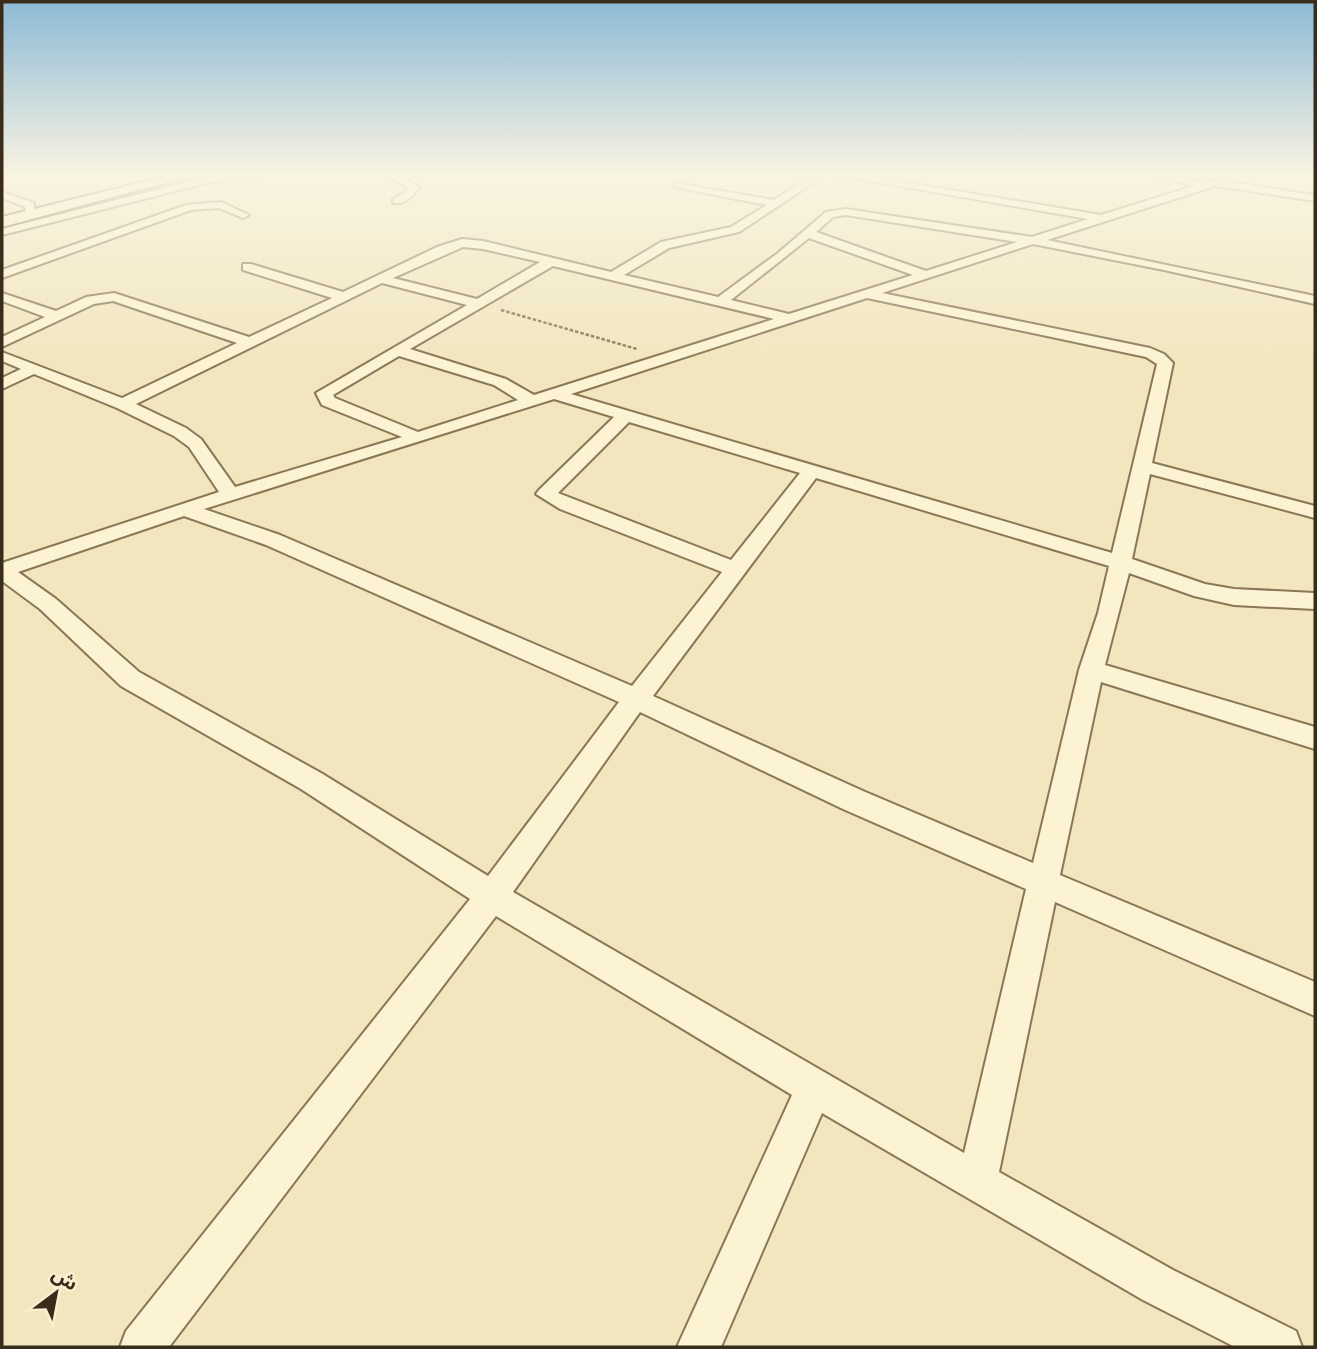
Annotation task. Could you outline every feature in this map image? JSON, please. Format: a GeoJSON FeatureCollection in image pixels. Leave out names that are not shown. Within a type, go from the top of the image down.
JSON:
{"type":"FeatureCollection","features":[{"type":"Feature","properties":{"kind":"street"},"geometry":{"type":"LineString","coordinates":[[2,274],[104,238]]}},
{"type":"Feature","properties":{"kind":"street"},"geometry":{"type":"LineString","coordinates":[[613,276],[665,245],[698,238]]}},
{"type":"Feature","properties":{"kind":"street"},"geometry":{"type":"LineString","coordinates":[[722,302],[804,238]]}},
{"type":"Feature","properties":{"kind":"street"},"geometry":{"type":"LineString","coordinates":[[820,238],[928,275]]}},
{"type":"Feature","properties":{"kind":"street"},"geometry":{"type":"LineString","coordinates":[[1015,238],[1164,265],[1315,300]]}},
{"type":"Feature","properties":{"kind":"street"},"geometry":{"type":"LineString","coordinates":[[2,571],[230,494],[555,394],[1044,238]]}},
{"type":"Feature","properties":{"kind":"street"},"geometry":{"type":"LineString","coordinates":[[123,404],[441,250],[462,243],[552,261],[788,318]]}},
{"type":"Feature","properties":{"kind":"street"},"geometry":{"type":"LineString","coordinates":[[31,251],[54,256]]}},
{"type":"Feature","properties":{"kind":"street"},"geometry":{"type":"LineString","coordinates":[[415,438],[401,429],[335,405],[324,397],[328,389],[552,261]]}},
{"type":"Feature","properties":{"kind":"street"},"geometry":{"type":"LineString","coordinates":[[247,267],[344,297]]}},
{"type":"Feature","properties":{"kind":"street"},"geometry":{"type":"LineString","coordinates":[[380,279],[476,303]]}},
{"type":"Feature","properties":{"kind":"street"},"geometry":{"type":"LineString","coordinates":[[868,294],[1159,357],[1165,363],[1109,613],[1091,670],[977,1183]]}},
{"type":"Feature","properties":{"kind":"street"},"geometry":{"type":"LineString","coordinates":[[2,343],[91,300],[114,297],[249,342]]}},
{"type":"Feature","properties":{"kind":"street"},"geometry":{"type":"LineString","coordinates":[[2,298],[56,316]]}},
{"type":"Feature","properties":{"kind":"street"},"geometry":{"type":"LineString","coordinates":[[396,350],[500,382],[532,401]]}},
{"type":"Feature","properties":{"kind":"street"},"geometry":{"type":"LineString","coordinates":[[2,356],[123,404],[189,437],[230,494]]}},
{"type":"Feature","properties":{"kind":"street"},"geometry":{"type":"LineString","coordinates":[[2,384],[33,369]]}},
{"type":"Feature","properties":{"kind":"street"},"geometry":{"type":"LineString","coordinates":[[555,394],[1121,563],[1202,591],[1234,597],[1315,601]]}},
{"type":"Feature","properties":{"kind":"street"},"geometry":{"type":"LineString","coordinates":[[625,416],[546,494],[567,505],[736,569]]}},
{"type":"Feature","properties":{"kind":"street"},"geometry":{"type":"LineString","coordinates":[[1142,466],[1315,512]]}},
{"type":"Feature","properties":{"kind":"street"},"geometry":{"type":"LineString","coordinates":[[142,1347],[492,896],[636,699],[812,471]]}},
{"type":"Feature","properties":{"kind":"street"},"geometry":{"type":"LineString","coordinates":[[184,509],[273,540],[636,699],[853,800],[1043,884],[1315,999]]}},
{"type":"Feature","properties":{"kind":"street"},"geometry":{"type":"LineString","coordinates":[[2,571],[48,604],[130,679],[311,781],[492,896],[977,1183],[1158,1285],[1280,1347]]}},
{"type":"Feature","properties":{"kind":"street"},"geometry":{"type":"LineString","coordinates":[[1091,670],[1315,738]]}},
{"type":"Feature","properties":{"kind":"street"},"geometry":{"type":"LineString","coordinates":[[699,1347],[814,1088]]}},
{"type":"Feature","properties":{"kind":"path"},"geometry":{"type":"LineString","coordinates":[[476,303],[584,332],[663,359]]}}]}
